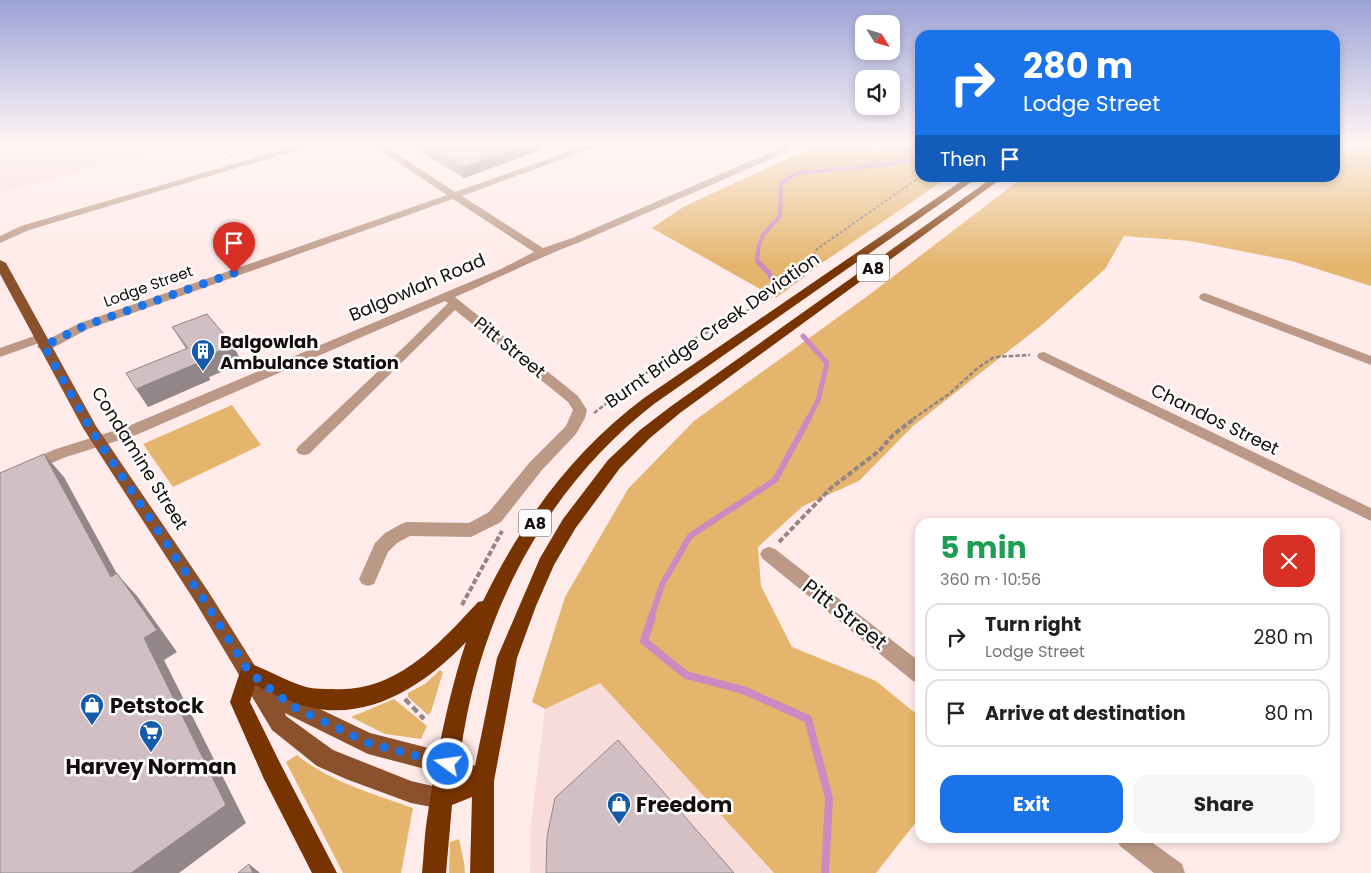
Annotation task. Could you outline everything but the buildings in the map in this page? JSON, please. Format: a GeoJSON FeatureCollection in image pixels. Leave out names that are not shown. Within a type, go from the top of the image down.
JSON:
{"type":"FeatureCollection","features":[{"type":"Feature","properties":{"kind":"highway","name":"Burnt Bridge Creek Deviation"},"geometry":{"type":"LineString","coordinates":[[434,873],[438,821],[442,798],[460,695],[473,649],[492,600],[523,541],[549,502],[612,431],[649,401],[965,183]]}},
{"type":"Feature","properties":{"kind":"highway","name":"A8"},"geometry":{"type":"LineString","coordinates":[[482,873],[483,781],[507,658],[546,563],[569,524],[614,464],[645,434],[705,387],[991,183]]}},
{"type":"Feature","properties":{"kind":"highway"},"geometry":{"type":"LineString","coordinates":[[325,873],[293,813],[240,702],[249,672],[311,698],[344,699],[381,694],[420,674],[450,647],[492,600]]}},
{"type":"Feature","properties":{"kind":"highway","name":"Condamine Street"},"geometry":{"type":"LineString","coordinates":[[448,764],[483,781]]}},
{"type":"Feature","properties":{"kind":"highway"},"geometry":{"type":"LineString","coordinates":[[442,798],[483,781]]}},
{"type":"Feature","properties":{"kind":"main road","name":"Condamine Street"},"geometry":{"type":"LineString","coordinates":[[0,263],[98,441],[202,597],[279,723],[325,758],[411,792],[442,798]]}},
{"type":"Feature","properties":{"kind":"main road","name":"Condamine Street"},"geometry":{"type":"LineString","coordinates":[[249,672],[292,706],[368,743],[448,764]]}},
{"type":"Feature","properties":{"kind":"street"},"geometry":{"type":"LineString","coordinates":[[0,240],[26,228],[180,183]]}},
{"type":"Feature","properties":{"kind":"street"},"geometry":{"type":"LineString","coordinates":[[435,183],[542,252]]}},
{"type":"Feature","properties":{"kind":"street","name":"Lodge Street"},"geometry":{"type":"LineString","coordinates":[[0,353],[42,342],[489,183]]}},
{"type":"Feature","properties":{"kind":"street","name":"Balgowlah Road"},"geometry":{"type":"LineString","coordinates":[[0,478],[61,453],[131,431],[451,299],[542,252],[576,240],[708,183]]}},
{"type":"Feature","properties":{"kind":"street"},"geometry":{"type":"LineString","coordinates":[[1205,297],[1371,361]]}},
{"type":"Feature","properties":{"kind":"street"},"geometry":{"type":"LineString","coordinates":[[304,450],[412,347],[451,299]]}},
{"type":"Feature","properties":{"kind":"street","name":"Pitt Street"},"geometry":{"type":"LineString","coordinates":[[368,579],[381,548],[391,538],[408,529],[471,530],[495,517],[536,466],[574,424],[580,410],[573,399],[451,299]]}},
{"type":"Feature","properties":{"kind":"street","name":"Chandos Street"},"geometry":{"type":"LineString","coordinates":[[1044,356],[1371,515]]}},
{"type":"Feature","properties":{"kind":"street","name":"Pitt Street"},"geometry":{"type":"LineString","coordinates":[[769,554],[915,670]]}},
{"type":"Feature","properties":{"kind":"street"},"geometry":{"type":"LineString","coordinates":[[1134,843],[1173,873]]}},
{"type":"Feature","properties":{"kind":"path"},"geometry":{"type":"LineString","coordinates":[[592,423],[594,413],[683,344],[758,305],[802,277],[817,249],[912,183]]}},
{"type":"Feature","properties":{"kind":"path"},"geometry":{"type":"LineString","coordinates":[[769,554],[810,508],[831,488],[879,451],[893,435],[918,415],[949,394],[979,367],[994,357],[1020,354],[1044,356]]}},
{"type":"Feature","properties":{"kind":"path"},"geometry":{"type":"LineString","coordinates":[[459,612],[488,554],[504,528]]}},
{"type":"Feature","properties":{"kind":"shaded area"},"geometry":{"type":"Polygon","coordinates":[[[0,183],[37,183],[0,193],[0,183]]]}},
{"type":"Feature","properties":{"kind":"shaded area"},"geometry":{"type":"Polygon","coordinates":[[[735,183],[940,183],[822,263],[776,298],[652,228],[685,206],[735,183]]]}},
{"type":"Feature","properties":{"kind":"shaded area"},"geometry":{"type":"Polygon","coordinates":[[[1016,183],[1371,183],[1371,286],[1292,261],[1190,241],[1124,236],[1105,269],[1043,324],[913,426],[859,481],[803,506],[758,547],[761,586],[792,647],[876,681],[915,713],[915,823],[876,873],[774,873],[600,683],[545,709],[532,702],[565,597],[628,489],[694,421],[869,295],[1016,183]]]}},
{"type":"Feature","properties":{"kind":"shaded area"},"geometry":{"type":"Polygon","coordinates":[[[232,405],[261,445],[173,487],[143,444],[232,405]]]}},
{"type":"Feature","properties":{"kind":"shaded area"},"geometry":{"type":"Polygon","coordinates":[[[440,670],[443,672],[431,712],[428,715],[408,697],[408,693],[425,684],[440,670]]]}},
{"type":"Feature","properties":{"kind":"shaded area"},"geometry":{"type":"Polygon","coordinates":[[[600,683],[774,873],[530,873],[531,825],[545,709],[600,683]]]}},
{"type":"Feature","properties":{"kind":"shaded area"},"geometry":{"type":"Polygon","coordinates":[[[394,699],[427,726],[421,739],[385,734],[351,717],[394,699]]]}},
{"type":"Feature","properties":{"kind":"shaded area"},"geometry":{"type":"Polygon","coordinates":[[[297,755],[338,780],[413,808],[401,873],[343,873],[286,762],[297,755]]]}},
{"type":"Feature","properties":{"kind":"shaded area"},"geometry":{"type":"Polygon","coordinates":[[[459,839],[465,873],[449,873],[450,842],[459,839]]]}},
{"type":"Feature","properties":{"kind":"waterway"},"geometry":{"type":"LineString","coordinates":[[760,264],[757,260],[759,245],[763,235],[780,216],[781,183]]}},
{"type":"Feature","properties":{"kind":"waterway"},"geometry":{"type":"LineString","coordinates":[[760,264],[769,273],[776,289]]}},
{"type":"Feature","properties":{"kind":"waterway"},"geometry":{"type":"LineString","coordinates":[[803,336],[827,363],[818,401],[808,419]]}},
{"type":"Feature","properties":{"kind":"waterway"},"geometry":{"type":"LineString","coordinates":[[651,618],[662,585],[690,536],[775,480],[809,418]]}},
{"type":"Feature","properties":{"kind":"waterway"},"geometry":{"type":"LineString","coordinates":[[652,617],[644,641],[686,675],[743,690],[808,719],[829,798],[825,873]]}},
{"type":"Feature","properties":{"kind":"place","name":"Balgowlah Ambulance Station"},"geometry":{"type":"Point","coordinates":[203,372]}},
{"type":"Feature","properties":{"kind":"place","name":"Petstock"},"geometry":{"type":"Point","coordinates":[92,726]}},
{"type":"Feature","properties":{"kind":"place","name":"Harvey Norman"},"geometry":{"type":"Point","coordinates":[151,753]}},
{"type":"Feature","properties":{"kind":"place","name":"Freedom"},"geometry":{"type":"Point","coordinates":[619,825]}},
{"type":"Feature","properties":{"kind":"route"},"geometry":{"type":"LineString","coordinates":[[234,273],[84,326],[44,346],[98,441],[202,597],[249,672],[292,706],[368,743],[448,764]]}}]}
